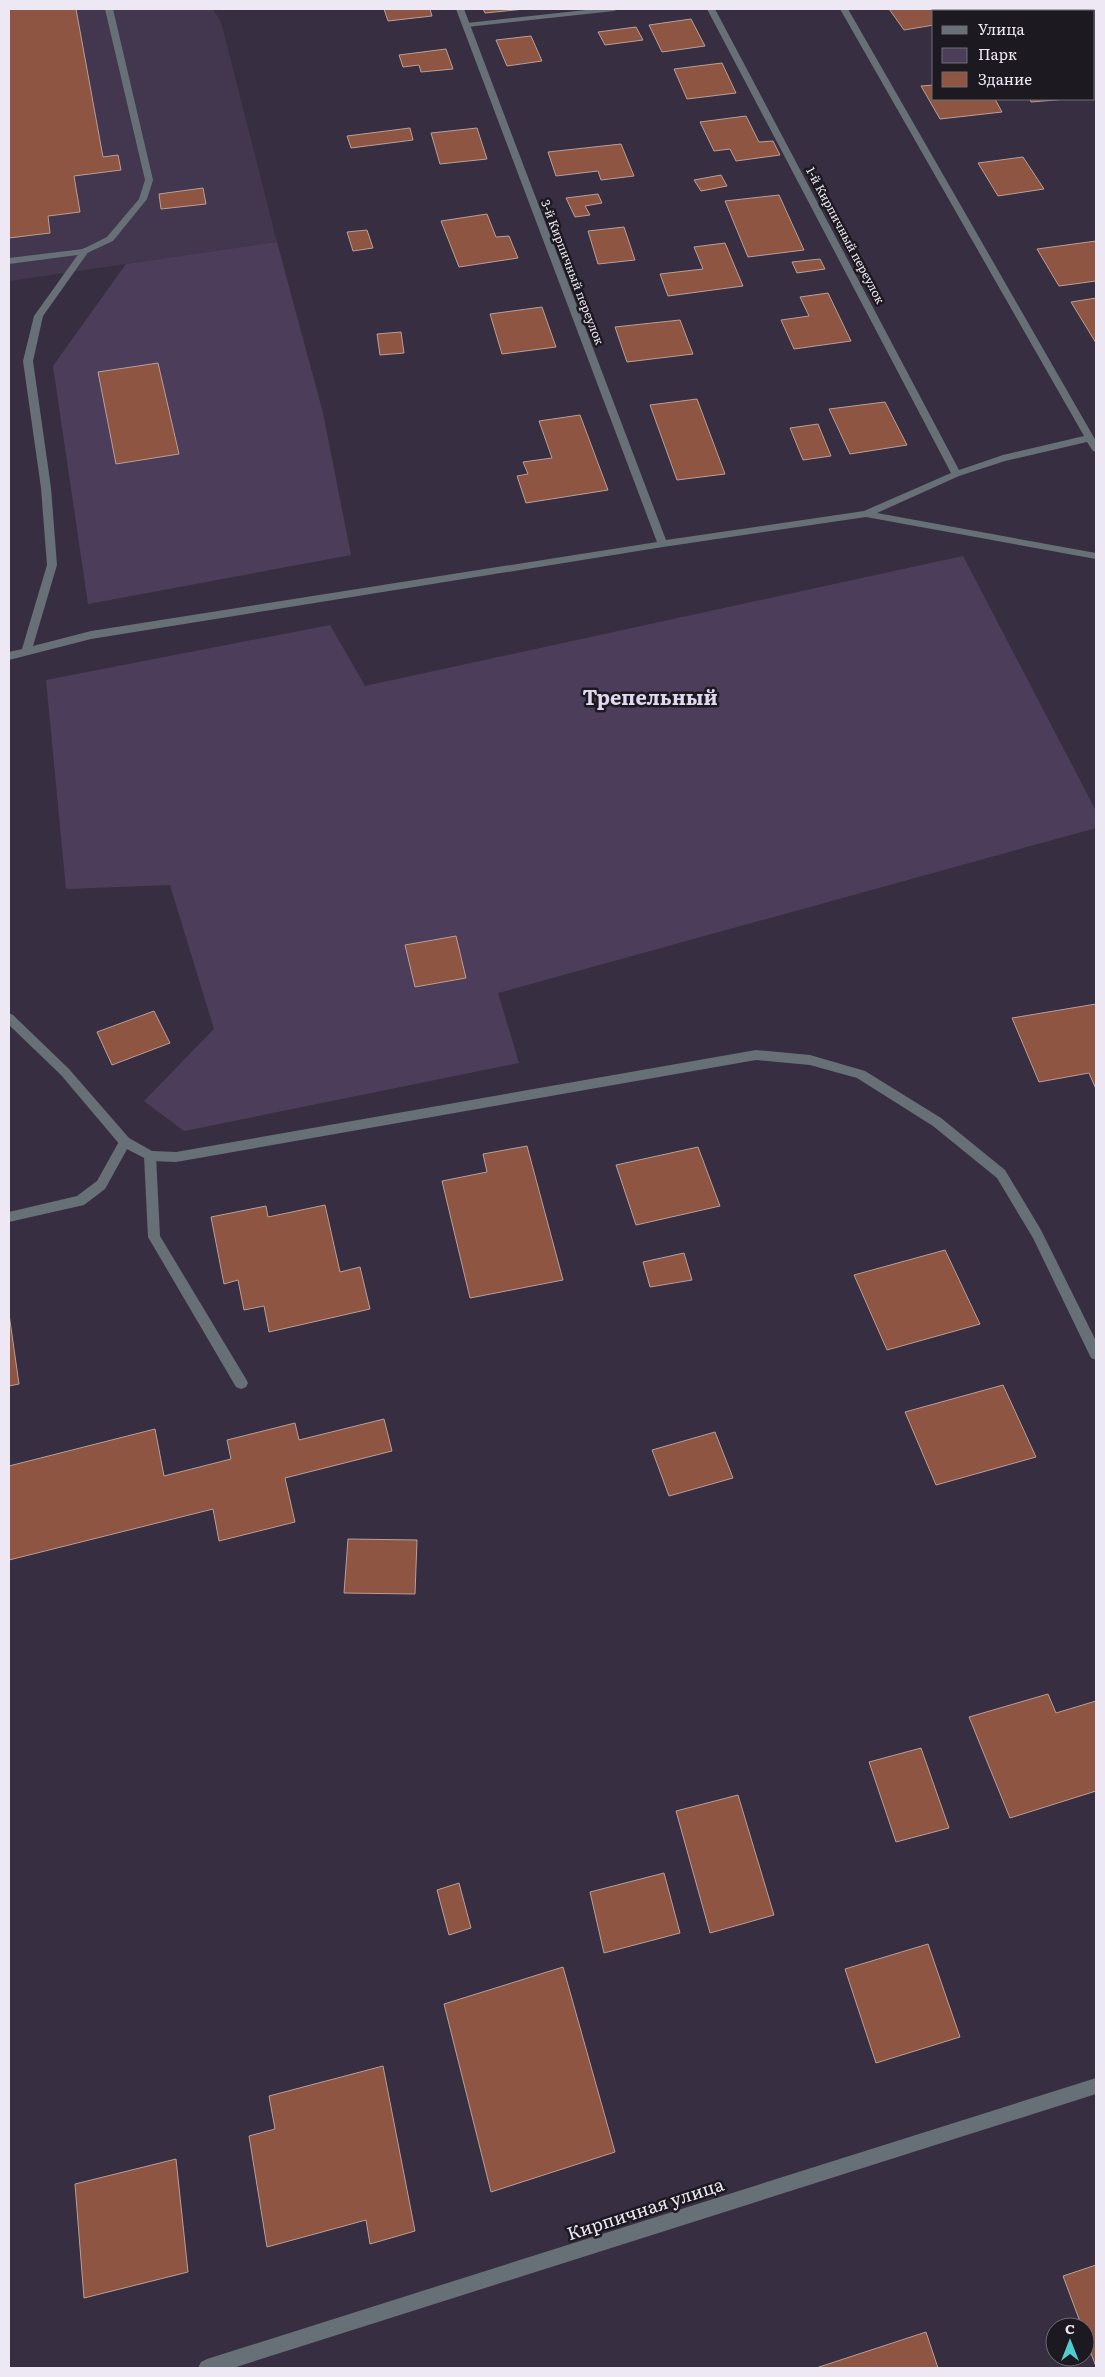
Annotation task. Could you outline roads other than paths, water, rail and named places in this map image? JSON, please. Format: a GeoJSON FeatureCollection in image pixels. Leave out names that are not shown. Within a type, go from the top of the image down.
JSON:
{"type":"FeatureCollection","features":[{"type":"Feature","properties":{"kind":"street"},"geometry":{"type":"LineString","coordinates":[[9,261],[85,251],[110,240],[143,199],[149,180],[109,9]]}},
{"type":"Feature","properties":{"kind":"street","name":"3-й Кирпичный переулок"},"geometry":{"type":"LineString","coordinates":[[460,9],[662,544]]}},
{"type":"Feature","properties":{"kind":"street"},"geometry":{"type":"LineString","coordinates":[[467,25],[614,9]]}},
{"type":"Feature","properties":{"kind":"street","name":"1-й Кирпичный переулок"},"geometry":{"type":"LineString","coordinates":[[710,9],[956,474]]}},
{"type":"Feature","properties":{"kind":"street"},"geometry":{"type":"LineString","coordinates":[[844,9],[1096,449]]}},
{"type":"Feature","properties":{"kind":"street"},"geometry":{"type":"LineString","coordinates":[[26,652],[52,565],[46,488],[28,361],[39,316],[85,251]]}},
{"type":"Feature","properties":{"kind":"street"},"geometry":{"type":"LineString","coordinates":[[9,656],[91,635],[662,544],[866,514],[956,474],[1003,458],[1090,438]]}},
{"type":"Feature","properties":{"kind":"street"},"geometry":{"type":"LineString","coordinates":[[866,514],[1096,556]]}},
{"type":"Feature","properties":{"kind":"street"},"geometry":{"type":"LineString","coordinates":[[9,1018],[65,1072],[125,1142],[150,1156],[176,1157],[756,1056],[810,1060],[861,1074],[937,1122],[1001,1174],[1037,1234],[1096,1354]]}},
{"type":"Feature","properties":{"kind":"street"},"geometry":{"type":"LineString","coordinates":[[9,1217],[80,1201],[101,1185],[125,1142]]}},
{"type":"Feature","properties":{"kind":"street"},"geometry":{"type":"LineString","coordinates":[[150,1156],[154,1237],[242,1383]]}},
{"type":"Feature","properties":{"kind":"street","name":"Кирпичная улица"},"geometry":{"type":"LineString","coordinates":[[207,2368],[1096,2086]]}},
{"type":"Feature","properties":{"kind":"district","name":"Трепельный"},"geometry":{"type":"Point","coordinates":[650,696]}}]}
